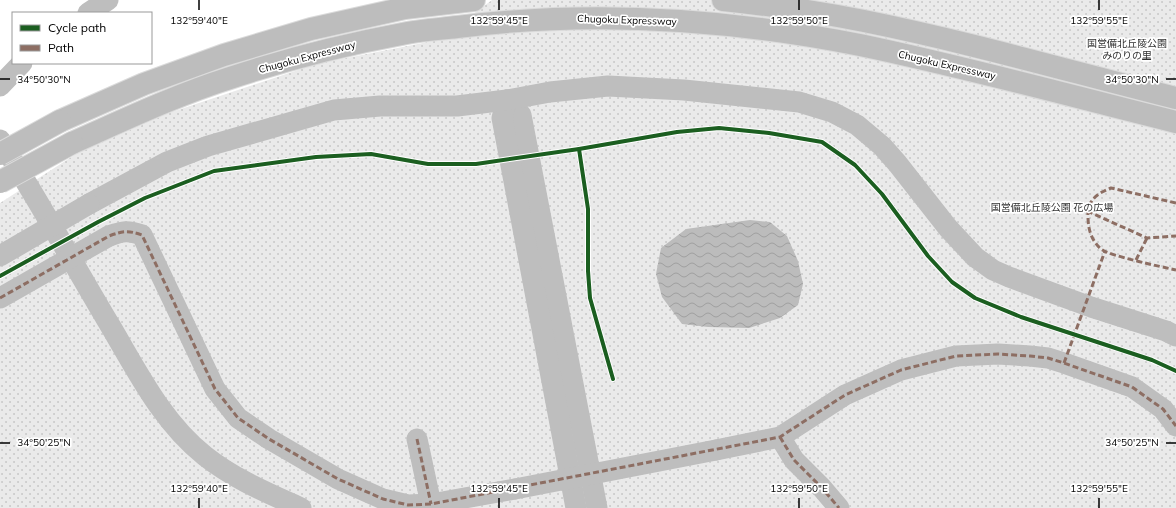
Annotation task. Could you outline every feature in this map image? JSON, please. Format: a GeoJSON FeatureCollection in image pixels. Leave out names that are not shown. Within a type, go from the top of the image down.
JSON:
{"type":"FeatureCollection","features":[{"type":"Feature","properties":{"kind":"highway"},"geometry":{"type":"LineString","coordinates":[[0,154],[60,121],[144,84],[224,55],[311,28],[405,8],[474,0]]}},
{"type":"Feature","properties":{"kind":"highway"},"geometry":{"type":"LineString","coordinates":[[723,0],[784,7],[864,21],[953,41],[1176,98]]}},
{"type":"Feature","properties":{"kind":"highway","name":"Chugoku Expressway"},"geometry":{"type":"LineString","coordinates":[[0,182],[72,143],[151,108],[228,78],[316,53],[408,33],[505,21],[600,17],[709,24],[780,31],[858,45],[948,64],[1176,122]]}},
{"type":"Feature","properties":{"kind":"street"},"geometry":{"type":"LineString","coordinates":[[90,12],[108,0]]}},
{"type":"Feature","properties":{"kind":"street"},"geometry":{"type":"LineString","coordinates":[[0,86],[21,64]]}},
{"type":"Feature","properties":{"kind":"street"},"geometry":{"type":"LineString","coordinates":[[0,256],[89,204],[167,162],[208,146],[334,110],[380,106],[457,106],[508,100],[550,92],[608,86],[684,90],[798,102],[832,112],[857,125],[882,146],[948,228],[975,257],[994,270],[1091,307],[1166,331],[1176,336]]}},
{"type":"Feature","properties":{"kind":"street"},"geometry":{"type":"LineString","coordinates":[[508,100],[502,118],[576,508]]}},
{"type":"Feature","properties":{"kind":"street"},"geometry":{"type":"LineString","coordinates":[[508,100],[521,115],[597,508]]}},
{"type":"Feature","properties":{"kind":"street"},"geometry":{"type":"LineString","coordinates":[[0,140],[29,186],[151,395],[179,432],[205,456],[235,477],[301,508]]}},
{"type":"Feature","properties":{"kind":"street"},"geometry":{"type":"LineString","coordinates":[[0,298],[109,236],[120,232],[131,231],[142,235],[215,389],[238,418],[269,439],[338,479],[383,499],[408,505],[431,504],[516,489],[780,437],[845,395],[901,370],[956,356],[991,354],[1048,358],[1132,387],[1163,409],[1176,426]]}},
{"type":"Feature","properties":{"kind":"street"},"geometry":{"type":"LineString","coordinates":[[780,437],[794,460],[822,488],[839,508]]}},
{"type":"Feature","properties":{"kind":"street"},"geometry":{"type":"LineString","coordinates":[[417,439],[431,504]]}},
{"type":"Feature","properties":{"kind":"green space"},"geometry":{"type":"Polygon","coordinates":[[[492,0],[1176,0],[1176,508],[0,508],[0,203],[76,154],[169,113],[316,64],[438,40],[492,0]]]}},
{"type":"Feature","properties":{"kind":"water"},"geometry":{"type":"Polygon","coordinates":[[[750,220],[770,222],[787,236],[798,261],[803,284],[798,305],[780,318],[749,328],[708,327],[682,324],[662,297],[656,274],[661,248],[686,229],[750,220]]]}},
{"type":"Feature","properties":{"kind":"marked path"},"geometry":{"type":"LineString","coordinates":[[1176,203],[1111,188],[1094,198],[1091,201],[1088,210],[1091,234],[1101,249],[1114,255],[1176,270]]}},
{"type":"Feature","properties":{"kind":"marked path"},"geometry":{"type":"LineString","coordinates":[[1087,211],[1147,238],[1176,236]]}},
{"type":"Feature","properties":{"kind":"marked path"},"geometry":{"type":"LineString","coordinates":[[0,298],[109,236],[126,232],[133,232],[142,235],[215,389],[238,418],[269,439],[338,479],[383,499],[408,505],[431,504],[780,437],[845,395],[901,370],[956,356],[998,354],[1030,356],[1048,358],[1064,363],[1132,387],[1163,409],[1176,426]]}},
{"type":"Feature","properties":{"kind":"marked path"},"geometry":{"type":"LineString","coordinates":[[1136,260],[1147,238]]}},
{"type":"Feature","properties":{"kind":"marked path"},"geometry":{"type":"LineString","coordinates":[[1064,363],[1105,251]]}},
{"type":"Feature","properties":{"kind":"marked path"},"geometry":{"type":"LineString","coordinates":[[780,437],[794,460],[822,488],[839,508]]}},
{"type":"Feature","properties":{"kind":"marked path"},"geometry":{"type":"LineString","coordinates":[[417,439],[431,504]]}},
{"type":"Feature","properties":{"kind":"cycle path"},"geometry":{"type":"LineString","coordinates":[[0,276],[145,198],[214,171],[316,157],[371,154],[428,164],[476,164],[579,149],[677,132],[719,128],[769,133],[822,142],[855,165],[882,194],[928,256],[952,282],[975,298],[1021,317],[1152,360],[1176,371]]}},
{"type":"Feature","properties":{"kind":"cycle path"},"geometry":{"type":"LineString","coordinates":[[579,149],[588,209],[588,271],[590,298],[613,379]]}},
{"type":"Feature","properties":{"kind":"park label","name":"国営備北丘陵公園 みのりの里"},"geometry":{"type":"Point","coordinates":[1127,48]}},
{"type":"Feature","properties":{"kind":"park label","name":"国営備北丘陵公園 花の広場"},"geometry":{"type":"Point","coordinates":[1052,207]}}]}
